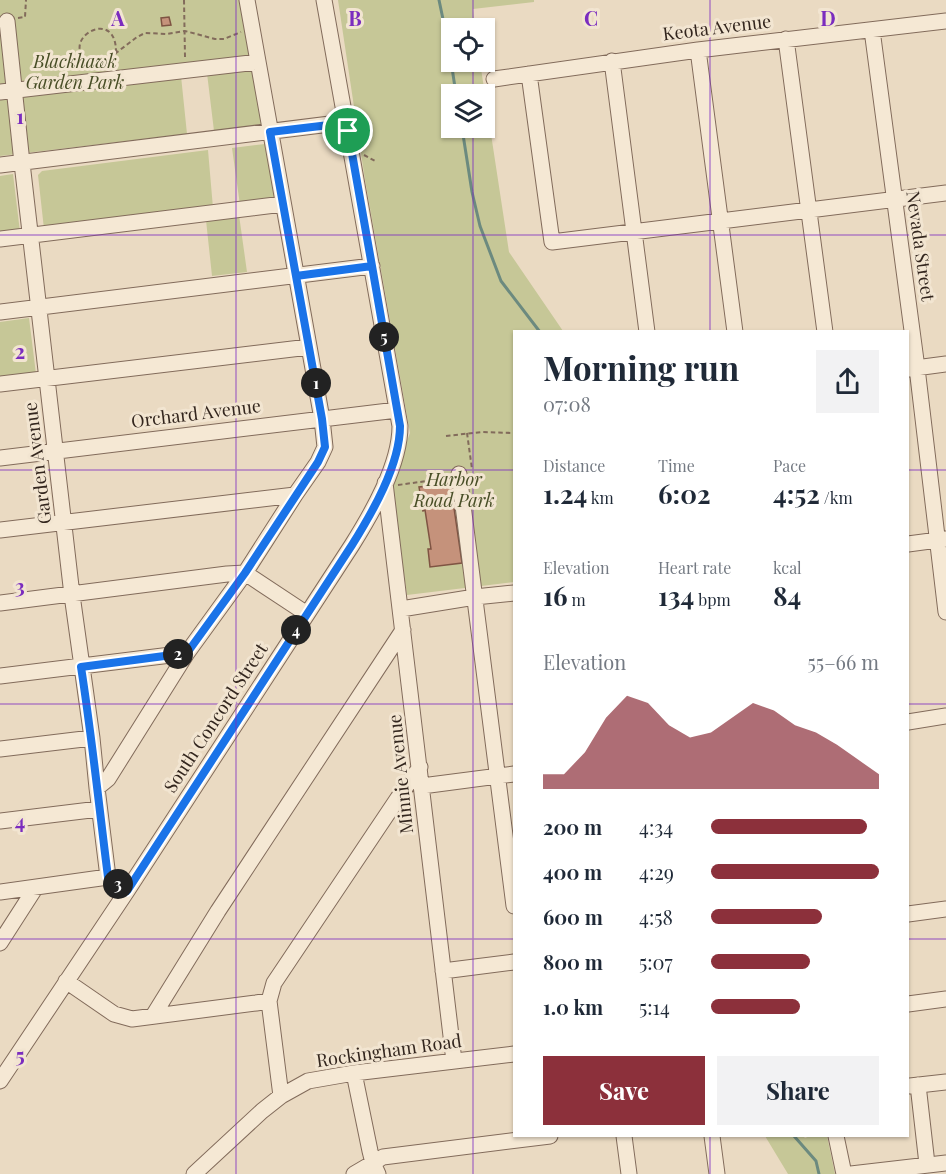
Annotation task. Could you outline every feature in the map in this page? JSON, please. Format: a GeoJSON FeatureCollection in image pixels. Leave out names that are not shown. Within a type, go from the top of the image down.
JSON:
{"type":"FeatureCollection","features":[{"type":"Feature","properties":{"kind":"street"},"geometry":{"type":"LineString","coordinates":[[97,788],[108,779],[187,653],[245,573],[318,462],[325,447],[322,419],[247,0]]}},
{"type":"Feature","properties":{"kind":"street","name":"South Concord Street"},"geometry":{"type":"LineString","coordinates":[[0,1082],[127,891],[390,484],[399,445],[400,426],[324,0]]}},
{"type":"Feature","properties":{"kind":"street","name":"Garden Avenue"},"geometry":{"type":"LineString","coordinates":[[7,21],[7,91],[22,163],[72,595],[108,877]]}},
{"type":"Feature","properties":{"kind":"street","name":"Keota Avenue"},"geometry":{"type":"LineString","coordinates":[[494,79],[612,61],[946,21]]}},
{"type":"Feature","properties":{"kind":"street","name":"Nevada Street"},"geometry":{"type":"LineString","coordinates":[[872,30],[908,330]]}},
{"type":"Feature","properties":{"kind":"street"},"geometry":{"type":"LineString","coordinates":[[786,39],[825,330]]}},
{"type":"Feature","properties":{"kind":"street"},"geometry":{"type":"LineString","coordinates":[[698,50],[735,330]]}},
{"type":"Feature","properties":{"kind":"street"},"geometry":{"type":"LineString","coordinates":[[612,61],[647,330]]}},
{"type":"Feature","properties":{"kind":"street"},"geometry":{"type":"LineString","coordinates":[[7,91],[258,62]]}},
{"type":"Feature","properties":{"kind":"street"},"geometry":{"type":"LineString","coordinates":[[529,74],[552,242],[946,193]]}},
{"type":"Feature","properties":{"kind":"street"},"geometry":{"type":"LineString","coordinates":[[0,165],[346,123]]}},
{"type":"Feature","properties":{"kind":"street"},"geometry":{"type":"LineString","coordinates":[[0,239],[283,204]]}},
{"type":"Feature","properties":{"kind":"street"},"geometry":{"type":"LineString","coordinates":[[0,312],[372,266]]}},
{"type":"Feature","properties":{"kind":"street","name":"Nevada Street"},"geometry":{"type":"LineString","coordinates":[[909,341],[942,540],[946,612]]}},
{"type":"Feature","properties":{"kind":"street"},"geometry":{"type":"LineString","coordinates":[[0,384],[309,347]]}},
{"type":"Feature","properties":{"kind":"street"},"geometry":{"type":"LineString","coordinates":[[912,369],[946,364]]}},
{"type":"Feature","properties":{"kind":"street","name":"Orchard Avenue"},"geometry":{"type":"LineString","coordinates":[[0,458],[397,410]]}},
{"type":"Feature","properties":{"kind":"street"},"geometry":{"type":"LineString","coordinates":[[459,474],[513,898]]}},
{"type":"Feature","properties":{"kind":"street","name":"Minnie Avenue"},"geometry":{"type":"LineString","coordinates":[[390,484],[403,630],[454,1061]]}},
{"type":"Feature","properties":{"kind":"street"},"geometry":{"type":"LineString","coordinates":[[0,530],[295,495]]}},
{"type":"Feature","properties":{"kind":"street"},"geometry":{"type":"LineString","coordinates":[[909,544],[942,540]]}},
{"type":"Feature","properties":{"kind":"street"},"geometry":{"type":"LineString","coordinates":[[0,603],[245,573],[307,614]]}},
{"type":"Feature","properties":{"kind":"street"},"geometry":{"type":"LineString","coordinates":[[401,609],[513,593]]}},
{"type":"Feature","properties":{"kind":"street"},"geometry":{"type":"LineString","coordinates":[[153,1016],[218,911],[403,630]]}},
{"type":"Feature","properties":{"kind":"street"},"geometry":{"type":"LineString","coordinates":[[0,676],[187,653]]}},
{"type":"Feature","properties":{"kind":"street"},"geometry":{"type":"LineString","coordinates":[[909,722],[946,716]]}},
{"type":"Feature","properties":{"kind":"street"},"geometry":{"type":"LineString","coordinates":[[0,749],[92,738]]}},
{"type":"Feature","properties":{"kind":"street"},"geometry":{"type":"LineString","coordinates":[[281,1096],[269,1001],[273,983],[420,767]]}},
{"type":"Feature","properties":{"kind":"street"},"geometry":{"type":"LineString","coordinates":[[422,786],[513,774]]}},
{"type":"Feature","properties":{"kind":"street"},"geometry":{"type":"LineString","coordinates":[[0,821],[99,809]]}},
{"type":"Feature","properties":{"kind":"street"},"geometry":{"type":"LineString","coordinates":[[0,892],[108,877],[127,891]]}},
{"type":"Feature","properties":{"kind":"street"},"geometry":{"type":"LineString","coordinates":[[0,943],[36,887]]}},
{"type":"Feature","properties":{"kind":"street"},"geometry":{"type":"LineString","coordinates":[[909,914],[946,909]]}},
{"type":"Feature","properties":{"kind":"street"},"geometry":{"type":"LineString","coordinates":[[443,971],[513,962]]}},
{"type":"Feature","properties":{"kind":"street"},"geometry":{"type":"LineString","coordinates":[[66,981],[114,1014],[132,1018],[269,1001]]}},
{"type":"Feature","properties":{"kind":"street"},"geometry":{"type":"LineString","coordinates":[[909,1004],[946,999]]}},
{"type":"Feature","properties":{"kind":"street","name":"Rockingham Road"},"geometry":{"type":"LineString","coordinates":[[194,1174],[262,1111],[281,1096],[308,1081],[354,1073],[513,1054]]}},
{"type":"Feature","properties":{"kind":"street"},"geometry":{"type":"LineString","coordinates":[[354,1073],[376,1168]]}},
{"type":"Feature","properties":{"kind":"street"},"geometry":{"type":"LineString","coordinates":[[927,1164],[913,1086],[946,1082]]}},
{"type":"Feature","properties":{"kind":"street"},"geometry":{"type":"LineString","coordinates":[[354,1174],[376,1168],[383,1157],[542,1137]]}},
{"type":"Feature","properties":{"kind":"street"},"geometry":{"type":"LineString","coordinates":[[624,1137],[629,1174]]}},
{"type":"Feature","properties":{"kind":"street"},"geometry":{"type":"LineString","coordinates":[[712,1137],[717,1174]]}},
{"type":"Feature","properties":{"kind":"street"},"geometry":{"type":"LineString","coordinates":[[836,1137],[844,1174]]}},
{"type":"Feature","properties":{"kind":"street"},"geometry":{"type":"LineString","coordinates":[[851,1174],[946,1163]]}},
{"type":"Feature","properties":{"kind":"path"},"geometry":{"type":"LineString","coordinates":[[7,21],[25,17],[26,0]]}},
{"type":"Feature","properties":{"kind":"path"},"geometry":{"type":"LineString","coordinates":[[184,0],[186,70]]}},
{"type":"Feature","properties":{"kind":"path"},"geometry":{"type":"LineString","coordinates":[[116,53],[112,34],[104,29],[93,29],[81,38],[81,51],[85,59],[99,66],[106,64],[136,37],[145,33],[185,32],[224,39],[252,27]]}},
{"type":"Feature","properties":{"kind":"path"},"geometry":{"type":"LineString","coordinates":[[446,436],[482,432],[513,433]]}},
{"type":"Feature","properties":{"kind":"path"},"geometry":{"type":"LineString","coordinates":[[390,484],[434,480]]}},
{"type":"Feature","properties":{"kind":"green space","name":"Blackhawk Garden Park"},"geometry":{"type":"Polygon","coordinates":[[[0,0],[240,0],[262,124],[214,131],[206,65],[181,76],[187,134],[0,156],[0,0]]]}},
{"type":"Feature","properties":{"kind":"green space","name":"Harbor Road Park"},"geometry":{"type":"Polygon","coordinates":[[[338,0],[534,0],[534,2],[473,9],[474,18],[441,18],[441,72],[482,72],[483,84],[441,84],[441,138],[492,138],[509,252],[562,330],[513,330],[513,582],[407,595],[391,483],[410,433],[365,180],[338,0]]]}},
{"type":"Feature","properties":{"kind":"green space"},"geometry":{"type":"Polygon","coordinates":[[[265,144],[275,200],[240,205],[232,148],[265,144]]]}},
{"type":"Feature","properties":{"kind":"green space"},"geometry":{"type":"Polygon","coordinates":[[[208,150],[213,208],[44,229],[38,175],[42,171],[208,150]]]}},
{"type":"Feature","properties":{"kind":"green space"},"geometry":{"type":"Polygon","coordinates":[[[13,174],[20,232],[0,235],[0,176],[13,174]]]}},
{"type":"Feature","properties":{"kind":"green space"},"geometry":{"type":"Polygon","coordinates":[[[239,215],[247,272],[212,276],[206,220],[239,215]]]}},
{"type":"Feature","properties":{"kind":"green space"},"geometry":{"type":"Polygon","coordinates":[[[29,318],[36,374],[0,379],[0,322],[29,318]]]}},
{"type":"Feature","properties":{"kind":"green space"},"geometry":{"type":"Polygon","coordinates":[[[766,1137],[827,1137],[835,1174],[788,1174],[766,1137]]]}},
{"type":"Feature","properties":{"kind":"building"},"geometry":{"type":"Polygon","coordinates":[[[169,17],[171,25],[162,26],[161,18],[169,17]]]}},
{"type":"Feature","properties":{"kind":"building"},"geometry":{"type":"Polygon","coordinates":[[[455,475],[460,507],[454,508],[462,563],[430,567],[428,549],[431,549],[419,487],[438,485],[437,478],[455,475]]]}},
{"type":"Feature","properties":{"kind":"waterway"},"geometry":{"type":"LineString","coordinates":[[439,0],[454,84]]}},
{"type":"Feature","properties":{"kind":"waterway"},"geometry":{"type":"LineString","coordinates":[[464,138],[480,226],[501,281],[538,330]]}},
{"type":"Feature","properties":{"kind":"waterway"},"geometry":{"type":"LineString","coordinates":[[795,1137],[816,1161],[819,1174]]}},
{"type":"Feature","properties":{"kind":"route"},"geometry":{"type":"LineString","coordinates":[[348,131],[346,123],[270,132],[296,276],[372,266],[400,426],[399,445],[395,459],[370,515],[352,545],[127,891],[108,877],[92,738],[81,667],[187,653],[245,573],[318,462],[325,447],[322,419],[296,276],[372,266],[348,131]]}}]}
